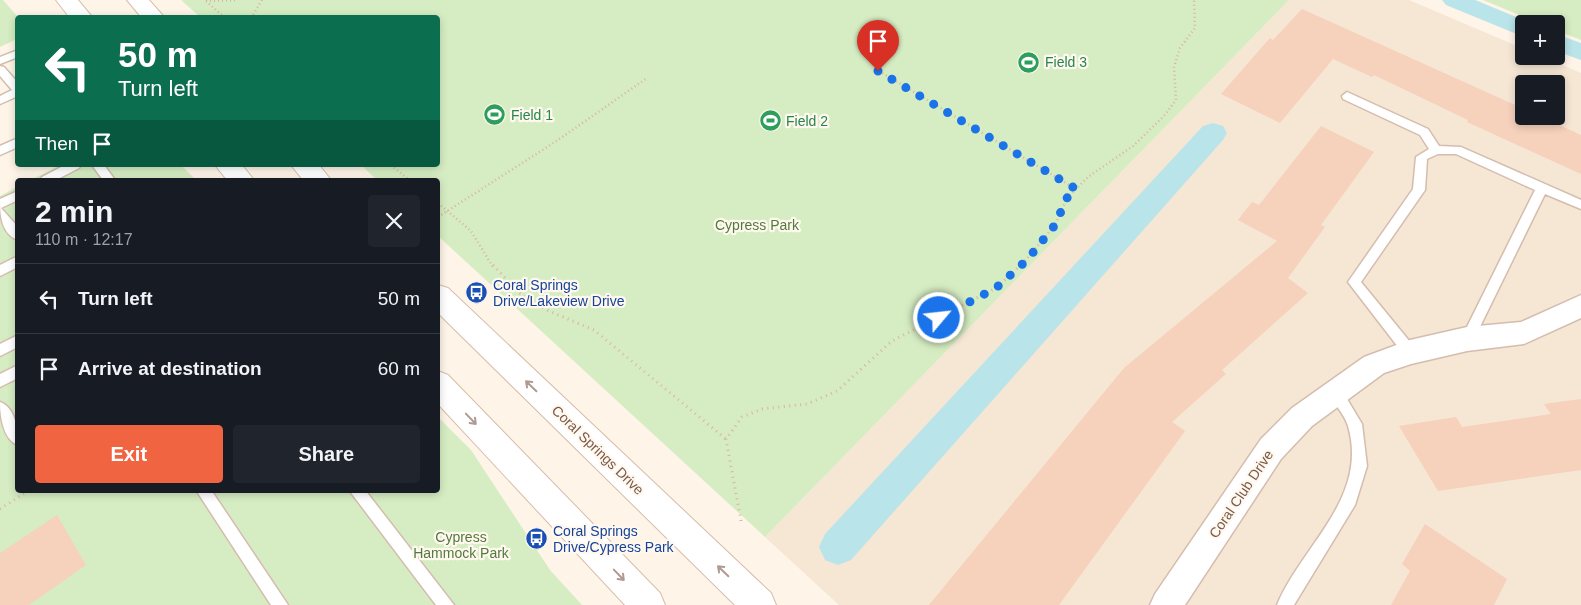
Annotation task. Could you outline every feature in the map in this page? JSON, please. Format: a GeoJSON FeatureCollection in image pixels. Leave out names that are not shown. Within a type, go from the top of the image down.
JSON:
{"type":"FeatureCollection","features":[{"type":"Feature","properties":{"kind":"main road"},"geometry":{"type":"LineString","coordinates":[[66,0],[80,15]]}},
{"type":"Feature","properties":{"kind":"main road"},"geometry":{"type":"LineString","coordinates":[[137,0],[152,15]]}},
{"type":"Feature","properties":{"kind":"main road"},"geometry":{"type":"LineString","coordinates":[[229,167],[240,178]]}},
{"type":"Feature","properties":{"kind":"main road"},"geometry":{"type":"LineString","coordinates":[[306,167],[317,178]]}},
{"type":"Feature","properties":{"kind":"main road","name":"Coral Springs Drive"},"geometry":{"type":"LineString","coordinates":[[440,298],[759,605]]}},
{"type":"Feature","properties":{"kind":"main road"},"geometry":{"type":"LineString","coordinates":[[440,386],[648,605]]}},
{"type":"Feature","properties":{"kind":"street","name":"Coral Club Drive"},"geometry":{"type":"LineString","coordinates":[[1166,605],[1271,449],[1302,417],[1374,365],[1410,352],[1467,339],[1524,333],[1581,306]]}},
{"type":"Feature","properties":{"kind":"lane"},"geometry":{"type":"LineString","coordinates":[[0,61],[15,54]]}},
{"type":"Feature","properties":{"kind":"lane"},"geometry":{"type":"LineString","coordinates":[[0,69],[15,86]]}},
{"type":"Feature","properties":{"kind":"lane"},"geometry":{"type":"LineString","coordinates":[[0,100],[15,92]]}},
{"type":"Feature","properties":{"kind":"lane"},"geometry":{"type":"LineString","coordinates":[[1347,96],[1424,132],[1436,150]]}},
{"type":"Feature","properties":{"kind":"lane"},"geometry":{"type":"LineString","coordinates":[[0,151],[15,144]]}},
{"type":"Feature","properties":{"kind":"lane"},"geometry":{"type":"LineString","coordinates":[[1410,352],[1354,282],[1419,190],[1422,157],[1436,150],[1457,150],[1581,205]]}},
{"type":"Feature","properties":{"kind":"lane"},"geometry":{"type":"LineString","coordinates":[[50,178],[71,167]]}},
{"type":"Feature","properties":{"kind":"lane"},"geometry":{"type":"LineString","coordinates":[[99,167],[108,178]]}},
{"type":"Feature","properties":{"kind":"lane"},"geometry":{"type":"LineString","coordinates":[[1467,339],[1542,188]]}},
{"type":"Feature","properties":{"kind":"lane"},"geometry":{"type":"LineString","coordinates":[[0,204],[15,196]]}},
{"type":"Feature","properties":{"kind":"lane"},"geometry":{"type":"LineString","coordinates":[[0,212],[15,232]]}},
{"type":"Feature","properties":{"kind":"lane"},"geometry":{"type":"LineString","coordinates":[[0,271],[15,264]]}},
{"type":"Feature","properties":{"kind":"lane"},"geometry":{"type":"LineString","coordinates":[[0,350],[15,342]]}},
{"type":"Feature","properties":{"kind":"lane"},"geometry":{"type":"LineString","coordinates":[[0,381],[15,373]]}},
{"type":"Feature","properties":{"kind":"lane"},"geometry":{"type":"LineString","coordinates":[[1285,605],[1350,500],[1360,466],[1355,424],[1336,393]]}},
{"type":"Feature","properties":{"kind":"lane"},"geometry":{"type":"LineString","coordinates":[[0,408],[15,433]]}},
{"type":"Feature","properties":{"kind":"lane"},"geometry":{"type":"LineString","coordinates":[[205,493],[280,605]]}},
{"type":"Feature","properties":{"kind":"lane"},"geometry":{"type":"LineString","coordinates":[[358,493],[446,605]]}},
{"type":"Feature","properties":{"kind":"path"},"geometry":{"type":"LineString","coordinates":[[205,0],[237,0]]}},
{"type":"Feature","properties":{"kind":"path"},"geometry":{"type":"LineString","coordinates":[[205,0],[222,15]]}},
{"type":"Feature","properties":{"kind":"path"},"geometry":{"type":"LineString","coordinates":[[253,15],[262,0]]}},
{"type":"Feature","properties":{"kind":"path"},"geometry":{"type":"LineString","coordinates":[[726,439],[742,417],[762,409],[807,404],[837,391],[892,341],[996,288],[1033,253],[1055,225],[1067,198],[1088,177],[1133,146],[1164,116],[1176,100],[1174,67],[1180,48],[1195,28],[1194,0]]}},
{"type":"Feature","properties":{"kind":"path"},"geometry":{"type":"LineString","coordinates":[[878,71],[1076,189]]}},
{"type":"Feature","properties":{"kind":"path"},"geometry":{"type":"LineString","coordinates":[[440,216],[558,140],[647,78]]}},
{"type":"Feature","properties":{"kind":"path"},"geometry":{"type":"LineString","coordinates":[[393,167],[407,178]]}},
{"type":"Feature","properties":{"kind":"path"},"geometry":{"type":"LineString","coordinates":[[440,205],[470,231],[494,269],[521,295],[549,312],[594,330],[726,439],[741,522]]}},
{"type":"Feature","properties":{"kind":"path"},"geometry":{"type":"LineString","coordinates":[[0,509],[24,493]]}},
{"type":"Feature","properties":{"kind":"shaded area"},"geometry":{"type":"Polygon","coordinates":[[[1289,0],[1409,0],[1515,45],[1515,65],[1562,65],[1581,73],[1581,605],[839,605],[765,537],[1289,0]]]}},
{"type":"Feature","properties":{"kind":"green space"},"geometry":{"type":"Polygon","coordinates":[[[0,0],[3,0],[16,15],[15,40],[0,47],[0,0]]]}},
{"type":"Feature","properties":{"kind":"green space","name":"Cypress Park"},"geometry":{"type":"Polygon","coordinates":[[[181,0],[1289,0],[765,537],[440,238],[440,178],[375,178],[363,167],[440,167],[440,15],[198,15],[181,0]]]}},
{"type":"Feature","properties":{"kind":"green space"},"geometry":{"type":"Polygon","coordinates":[[[1483,0],[1581,0],[1581,40],[1565,34],[1565,15],[1519,15],[1483,0]]]}},
{"type":"Feature","properties":{"kind":"green space"},"geometry":{"type":"Polygon","coordinates":[[[56,167],[183,167],[194,178],[35,178],[56,167]]]}},
{"type":"Feature","properties":{"kind":"green space","name":"Cypress Hammock Park"},"geometry":{"type":"Polygon","coordinates":[[[15,188],[15,493],[440,493],[440,419],[471,450],[550,570],[582,605],[0,605],[0,196],[15,188]]]}},
{"type":"Feature","properties":{"kind":"building"},"geometry":{"type":"Polygon","coordinates":[[[1302,9],[1515,105],[1515,125],[1559,125],[1581,135],[1581,174],[1467,122],[1468,120],[1374,75],[1372,77],[1333,59],[1280,123],[1221,94],[1270,38],[1273,40],[1302,9]]]}},
{"type":"Feature","properties":{"kind":"building"},"geometry":{"type":"Polygon","coordinates":[[[1321,126],[1374,152],[1321,225],[1325,227],[1288,278],[1308,293],[1222,370],[1226,374],[1172,422],[1185,431],[1059,605],[929,605],[1124,368],[1277,241],[1238,220],[1252,202],[1259,205],[1321,126]]]}},
{"type":"Feature","properties":{"kind":"building"},"geometry":{"type":"Polygon","coordinates":[[[1581,399],[1581,470],[1438,491],[1399,426],[1456,417],[1462,427],[1551,414],[1544,404],[1581,399]]]}},
{"type":"Feature","properties":{"kind":"building"},"geometry":{"type":"Polygon","coordinates":[[[57,515],[86,565],[29,605],[0,605],[0,553],[57,515]]]}},
{"type":"Feature","properties":{"kind":"building"},"geometry":{"type":"Polygon","coordinates":[[[1425,524],[1507,579],[1494,605],[1391,605],[1410,571],[1402,564],[1425,524]]]}},
{"type":"Feature","properties":{"kind":"waterway"},"geometry":{"type":"LineString","coordinates":[[1454,0],[1515,25]]}},
{"type":"Feature","properties":{"kind":"waterway"},"geometry":{"type":"LineString","coordinates":[[1565,46],[1581,52]]}},
{"type":"Feature","properties":{"kind":"waterway"},"geometry":{"type":"LineString","coordinates":[[838,547],[1213,133]]}},
{"type":"Feature","properties":{"kind":"place","name":"Field 3"},"geometry":{"type":"Point","coordinates":[1029,62]}},
{"type":"Feature","properties":{"kind":"place","name":"Field 1"},"geometry":{"type":"Point","coordinates":[495,115]}},
{"type":"Feature","properties":{"kind":"place","name":"Field 2"},"geometry":{"type":"Point","coordinates":[770,121]}},
{"type":"Feature","properties":{"kind":"place","name":"Coral Springs Drive/Lakeview Drive"},"geometry":{"type":"Point","coordinates":[477,293]}},
{"type":"Feature","properties":{"kind":"place","name":"Coral Springs Drive/Cypress Park"},"geometry":{"type":"Point","coordinates":[537,539]}},
{"type":"Feature","properties":{"kind":"route"},"geometry":{"type":"LineString","coordinates":[[878,71],[1076,189],[1067,198],[1055,225],[1027,260],[996,288],[939,318]]}}]}
